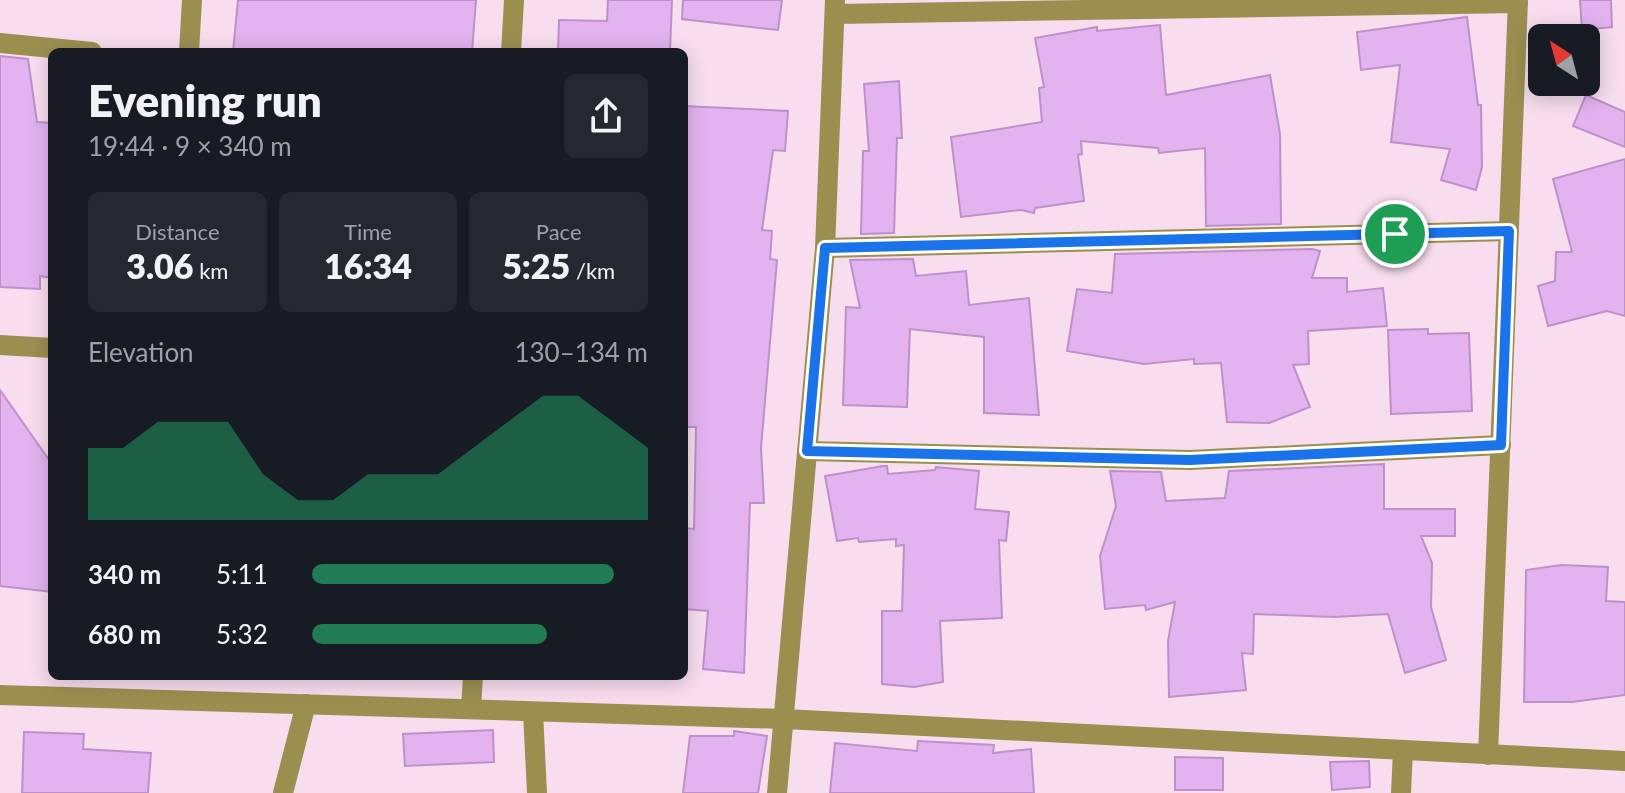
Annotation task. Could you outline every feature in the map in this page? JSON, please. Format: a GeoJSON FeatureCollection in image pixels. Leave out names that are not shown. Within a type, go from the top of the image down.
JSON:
{"type":"FeatureCollection","features":[{"type":"Feature","properties":{"kind":"street"},"geometry":{"type":"LineString","coordinates":[[189,48],[192,0]]}},
{"type":"Feature","properties":{"kind":"street"},"geometry":{"type":"LineString","coordinates":[[511,48],[514,0]]}},
{"type":"Feature","properties":{"kind":"street"},"geometry":{"type":"LineString","coordinates":[[777,793],[825,248],[835,7],[1518,2],[1488,755]]}},
{"type":"Feature","properties":{"kind":"street"},"geometry":{"type":"LineString","coordinates":[[0,43],[51,48]]}},
{"type":"Feature","properties":{"kind":"street"},"geometry":{"type":"LineString","coordinates":[[825,248],[1509,231]]}},
{"type":"Feature","properties":{"kind":"street"},"geometry":{"type":"LineString","coordinates":[[0,345],[48,348]]}},
{"type":"Feature","properties":{"kind":"street"},"geometry":{"type":"LineString","coordinates":[[807,451],[1190,460],[1501,445]]}},
{"type":"Feature","properties":{"kind":"street"},"geometry":{"type":"LineString","coordinates":[[471,709],[473,680]]}},
{"type":"Feature","properties":{"kind":"street"},"geometry":{"type":"LineString","coordinates":[[0,695],[784,719],[1625,761]]}},
{"type":"Feature","properties":{"kind":"street"},"geometry":{"type":"LineString","coordinates":[[283,793],[306,704]]}},
{"type":"Feature","properties":{"kind":"street"},"geometry":{"type":"LineString","coordinates":[[533,712],[537,793]]}},
{"type":"Feature","properties":{"kind":"street"},"geometry":{"type":"LineString","coordinates":[[1401,793],[1403,750]]}},
{"type":"Feature","properties":{"kind":"building"},"geometry":{"type":"Polygon","coordinates":[[[238,0],[476,0],[472,48],[233,48],[238,0]]]}},
{"type":"Feature","properties":{"kind":"building"},"geometry":{"type":"Polygon","coordinates":[[[608,0],[672,0],[670,48],[558,48],[559,20],[607,21],[608,0]]]}},
{"type":"Feature","properties":{"kind":"building"},"geometry":{"type":"Polygon","coordinates":[[[683,0],[782,0],[778,30],[682,19],[683,0]]]}},
{"type":"Feature","properties":{"kind":"building"},"geometry":{"type":"Polygon","coordinates":[[[1580,0],[1611,0],[1612,27],[1582,24],[1580,0]]]}},
{"type":"Feature","properties":{"kind":"building"},"geometry":{"type":"Polygon","coordinates":[[[1467,17],[1478,105],[1481,105],[1482,167],[1476,190],[1441,180],[1450,149],[1391,142],[1400,65],[1361,70],[1357,32],[1467,17]]]}},
{"type":"Feature","properties":{"kind":"building"},"geometry":{"type":"Polygon","coordinates":[[[1160,25],[1166,95],[1270,75],[1280,134],[1281,224],[1206,226],[1205,148],[1159,153],[1158,148],[1081,141],[1082,154],[1078,155],[1084,201],[1035,208],[1034,213],[1021,210],[961,217],[951,137],[1042,122],[1039,88],[1044,87],[1035,38],[1097,27],[1097,31],[1160,25]]]}},
{"type":"Feature","properties":{"kind":"building"},"geometry":{"type":"Polygon","coordinates":[[[0,56],[28,59],[37,122],[48,123],[48,277],[40,276],[40,289],[0,287],[0,56]]]}},
{"type":"Feature","properties":{"kind":"building"},"geometry":{"type":"Polygon","coordinates":[[[899,81],[902,138],[897,138],[894,233],[861,234],[863,151],[869,151],[864,84],[899,81]]]}},
{"type":"Feature","properties":{"kind":"building"},"geometry":{"type":"Polygon","coordinates":[[[1586,96],[1588,96],[1625,112],[1625,147],[1573,126],[1586,96]]]}},
{"type":"Feature","properties":{"kind":"building"},"geometry":{"type":"Polygon","coordinates":[[[688,106],[788,111],[785,151],[773,150],[762,230],[772,231],[770,259],[777,260],[761,448],[764,503],[750,503],[744,673],[703,669],[708,611],[688,609],[688,528],[694,529],[696,427],[688,427],[688,106]]]}},
{"type":"Feature","properties":{"kind":"building"},"geometry":{"type":"Polygon","coordinates":[[[1625,159],[1625,316],[1607,311],[1548,326],[1538,286],[1555,281],[1556,252],[1572,252],[1553,179],[1625,159]]]}},
{"type":"Feature","properties":{"kind":"building"},"geometry":{"type":"Polygon","coordinates":[[[1320,251],[1312,278],[1347,278],[1347,292],[1383,288],[1387,326],[1308,331],[1309,364],[1293,365],[1310,407],[1269,423],[1227,422],[1221,363],[1194,364],[1194,359],[1144,364],[1067,351],[1077,289],[1112,293],[1115,254],[1320,251]]]}},
{"type":"Feature","properties":{"kind":"building"},"geometry":{"type":"Polygon","coordinates":[[[913,259],[916,276],[966,271],[969,305],[1029,298],[1039,415],[984,413],[984,337],[910,329],[907,407],[843,405],[846,307],[860,308],[850,260],[913,259]]]}},
{"type":"Feature","properties":{"kind":"building"},"geometry":{"type":"Polygon","coordinates":[[[1428,329],[1428,334],[1469,333],[1472,411],[1391,414],[1388,330],[1428,329]]]}},
{"type":"Feature","properties":{"kind":"building"},"geometry":{"type":"Polygon","coordinates":[[[0,390],[48,458],[48,592],[0,586],[0,390]]]}},
{"type":"Feature","properties":{"kind":"building"},"geometry":{"type":"Polygon","coordinates":[[[1384,464],[1384,509],[1455,509],[1455,536],[1421,536],[1432,563],[1431,607],[1446,660],[1405,673],[1388,614],[1334,617],[1254,614],[1253,654],[1242,653],[1246,690],[1169,697],[1168,641],[1175,602],[1146,610],[1145,605],[1105,609],[1100,556],[1116,506],[1110,471],[1161,472],[1166,501],[1225,498],[1229,471],[1384,464]]]}},
{"type":"Feature","properties":{"kind":"building"},"geometry":{"type":"Polygon","coordinates":[[[887,466],[888,474],[935,470],[936,467],[979,471],[975,509],[1009,512],[1006,541],[999,540],[1002,618],[940,621],[943,682],[914,687],[882,684],[882,611],[902,611],[904,545],[896,546],[896,539],[837,541],[825,476],[887,466]]]}},
{"type":"Feature","properties":{"kind":"building"},"geometry":{"type":"Polygon","coordinates":[[[1561,565],[1608,567],[1606,601],[1625,602],[1625,695],[1572,702],[1524,702],[1526,570],[1561,565]]]}},
{"type":"Feature","properties":{"kind":"building"},"geometry":{"type":"Polygon","coordinates":[[[493,730],[494,762],[405,766],[403,734],[493,730]]]}},
{"type":"Feature","properties":{"kind":"building"},"geometry":{"type":"Polygon","coordinates":[[[734,731],[767,736],[758,793],[683,793],[690,736],[734,736],[734,731]]]}},
{"type":"Feature","properties":{"kind":"building"},"geometry":{"type":"Polygon","coordinates":[[[24,732],[84,734],[83,749],[151,753],[148,793],[22,793],[24,732]]]}},
{"type":"Feature","properties":{"kind":"building"},"geometry":{"type":"Polygon","coordinates":[[[918,741],[994,745],[993,753],[1031,749],[1034,793],[830,793],[835,743],[917,751],[918,741]]]}},
{"type":"Feature","properties":{"kind":"building"},"geometry":{"type":"Polygon","coordinates":[[[1175,757],[1223,758],[1223,790],[1175,790],[1175,757]]]}},
{"type":"Feature","properties":{"kind":"building"},"geometry":{"type":"Polygon","coordinates":[[[1369,761],[1370,787],[1332,790],[1330,762],[1369,761]]]}},
{"type":"Feature","properties":{"kind":"route"},"geometry":{"type":"LineString","coordinates":[[1509,231],[1501,445],[1190,460],[807,451],[825,248],[1395,234],[1509,231]]}}]}
